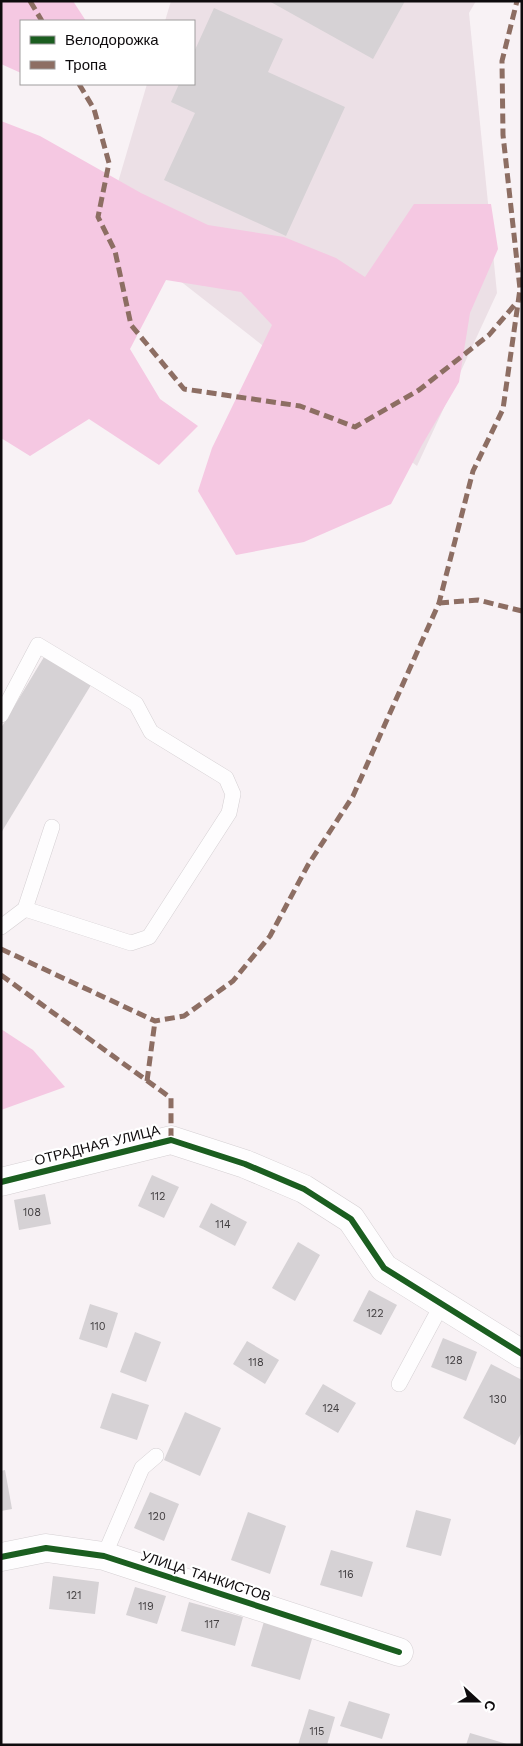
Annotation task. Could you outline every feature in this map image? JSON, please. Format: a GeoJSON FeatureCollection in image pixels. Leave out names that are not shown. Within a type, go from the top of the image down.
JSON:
{"type":"FeatureCollection","features":[{"type":"Feature","properties":{"kind":"street","name":"ОТРАДНАЯ УЛИЦА"},"geometry":{"type":"LineString","coordinates":[[1,1182],[171,1140],[245,1164],[304,1189],[352,1219],[384,1268],[522,1354]]}},
{"type":"Feature","properties":{"kind":"street","name":"УЛИЦА ТАНКИСТОВ"},"geometry":{"type":"LineString","coordinates":[[1,1558],[46,1548],[104,1556],[400,1652]]}},
{"type":"Feature","properties":{"kind":"lane"},"geometry":{"type":"LineString","coordinates":[[1,715],[38,645],[136,704],[151,732],[226,778],[233,794],[229,814],[149,937],[131,943],[25,909]]}},
{"type":"Feature","properties":{"kind":"lane"},"geometry":{"type":"LineString","coordinates":[[1,927],[25,909],[52,827]]}},
{"type":"Feature","properties":{"kind":"lane"},"geometry":{"type":"LineString","coordinates":[[399,1384],[442,1304]]}},
{"type":"Feature","properties":{"kind":"lane"},"geometry":{"type":"LineString","coordinates":[[104,1556],[142,1468],[156,1456]]}},
{"type":"Feature","properties":{"kind":"shaded area"},"geometry":{"type":"Polygon","coordinates":[[[1,1],[73,1],[85,20],[20,20],[20,73],[1,64],[1,1]]]}},
{"type":"Feature","properties":{"kind":"shaded area"},"geometry":{"type":"Polygon","coordinates":[[[171,1],[476,1],[469,13],[497,293],[417,466],[106,223],[147,85],[195,85],[195,20],[165,20],[171,1]]]}},
{"type":"Feature","properties":{"kind":"shaded area"},"geometry":{"type":"Polygon","coordinates":[[[1,121],[40,136],[141,193],[208,225],[284,237],[336,258],[365,277],[414,204],[491,204],[498,249],[470,313],[459,382],[422,445],[391,504],[304,542],[236,555],[198,491],[212,448],[272,325],[241,292],[166,280],[130,349],[160,399],[198,426],[159,465],[89,419],[30,456],[1,438],[1,121]]]}},
{"type":"Feature","properties":{"kind":"shaded area"},"geometry":{"type":"Polygon","coordinates":[[[1,1029],[33,1050],[65,1087],[1,1110],[1,1029]]]}},
{"type":"Feature","properties":{"kind":"building"},"geometry":{"type":"Polygon","coordinates":[[[269,1],[405,1],[373,59],[269,1]]]}},
{"type":"Feature","properties":{"kind":"building"},"geometry":{"type":"Polygon","coordinates":[[[214,8],[283,39],[268,72],[345,107],[286,236],[164,180],[195,113],[171,102],[179,85],[195,85],[195,50],[214,8]]]}},
{"type":"Feature","properties":{"kind":"building"},"geometry":{"type":"Polygon","coordinates":[[[44,657],[91,685],[1,833],[1,728],[44,657]]]}},
{"type":"Feature","properties":{"kind":"building"},"geometry":{"type":"Polygon","coordinates":[[[152,1175],[179,1187],[164,1218],[138,1206],[152,1175]]]}},
{"type":"Feature","properties":{"kind":"building"},"geometry":{"type":"Polygon","coordinates":[[[45,1194],[51,1224],[19,1230],[14,1200],[45,1194]]]}},
{"type":"Feature","properties":{"kind":"building"},"geometry":{"type":"Polygon","coordinates":[[[211,1203],[247,1222],[235,1246],[199,1227],[211,1203]]]}},
{"type":"Feature","properties":{"kind":"building"},"geometry":{"type":"Polygon","coordinates":[[[298,1242],[320,1255],[295,1301],[272,1288],[298,1242]]]}},
{"type":"Feature","properties":{"kind":"building"},"geometry":{"type":"Polygon","coordinates":[[[369,1290],[397,1305],[381,1335],[353,1321],[369,1290]]]}},
{"type":"Feature","properties":{"kind":"building"},"geometry":{"type":"Polygon","coordinates":[[[90,1304],[118,1313],[107,1348],[79,1339],[90,1304]]]}},
{"type":"Feature","properties":{"kind":"building"},"geometry":{"type":"Polygon","coordinates":[[[135,1332],[161,1342],[146,1382],[120,1372],[135,1332]]]}},
{"type":"Feature","properties":{"kind":"building"},"geometry":{"type":"Polygon","coordinates":[[[443,1338],[477,1352],[466,1381],[431,1367],[443,1338]]]}},
{"type":"Feature","properties":{"kind":"building"},"geometry":{"type":"Polygon","coordinates":[[[247,1341],[279,1360],[265,1384],[233,1364],[247,1341]]]}},
{"type":"Feature","properties":{"kind":"building"},"geometry":{"type":"Polygon","coordinates":[[[491,1364],[522,1380],[522,1432],[515,1445],[463,1418],[491,1364]]]}},
{"type":"Feature","properties":{"kind":"building"},"geometry":{"type":"Polygon","coordinates":[[[323,1384],[356,1403],[338,1433],[305,1414],[323,1384]]]}},
{"type":"Feature","properties":{"kind":"building"},"geometry":{"type":"Polygon","coordinates":[[[112,1393],[149,1405],[137,1440],[100,1428],[112,1393]]]}},
{"type":"Feature","properties":{"kind":"building"},"geometry":{"type":"Polygon","coordinates":[[[185,1412],[221,1428],[200,1476],[164,1460],[185,1412]]]}},
{"type":"Feature","properties":{"kind":"building"},"geometry":{"type":"Polygon","coordinates":[[[5,1470],[12,1509],[1,1511],[1,1471],[5,1470]]]}},
{"type":"Feature","properties":{"kind":"building"},"geometry":{"type":"Polygon","coordinates":[[[150,1492],[179,1504],[164,1541],[134,1528],[150,1492]]]}},
{"type":"Feature","properties":{"kind":"building"},"geometry":{"type":"Polygon","coordinates":[[[416,1510],[451,1519],[441,1556],[406,1547],[416,1510]]]}},
{"type":"Feature","properties":{"kind":"building"},"geometry":{"type":"Polygon","coordinates":[[[248,1512],[286,1526],[270,1574],[231,1560],[248,1512]]]}},
{"type":"Feature","properties":{"kind":"building"},"geometry":{"type":"Polygon","coordinates":[[[331,1550],[373,1562],[362,1597],[320,1585],[331,1550]]]}},
{"type":"Feature","properties":{"kind":"building"},"geometry":{"type":"Polygon","coordinates":[[[53,1576],[99,1582],[95,1614],[49,1609],[53,1576]]]}},
{"type":"Feature","properties":{"kind":"building"},"geometry":{"type":"Polygon","coordinates":[[[135,1587],[166,1596],[157,1624],[126,1615],[135,1587]]]}},
{"type":"Feature","properties":{"kind":"building"},"geometry":{"type":"Polygon","coordinates":[[[189,1602],[243,1617],[235,1646],[181,1631],[189,1602]]]}},
{"type":"Feature","properties":{"kind":"building"},"geometry":{"type":"Polygon","coordinates":[[[265,1618],[314,1632],[300,1680],[251,1666],[265,1618]]]}},
{"type":"Feature","properties":{"kind":"building"},"geometry":{"type":"Polygon","coordinates":[[[349,1701],[390,1714],[382,1739],[340,1726],[349,1701]]]}},
{"type":"Feature","properties":{"kind":"building"},"geometry":{"type":"Polygon","coordinates":[[[309,1709],[335,1717],[327,1745],[298,1745],[309,1709]]]}},
{"type":"Feature","properties":{"kind":"building"},"geometry":{"type":"Polygon","coordinates":[[[470,1733],[507,1744],[466,1745],[470,1733]]]}},
{"type":"Feature","properties":{"kind":"marked path"},"geometry":{"type":"LineString","coordinates":[[30,1],[41,20]]}},
{"type":"Feature","properties":{"kind":"marked path"},"geometry":{"type":"LineString","coordinates":[[1,949],[155,1021],[184,1016],[233,981],[270,936],[308,865],[353,796],[439,603],[473,471],[503,409],[520,289],[503,135],[502,61],[517,1]]}},
{"type":"Feature","properties":{"kind":"marked path"},"geometry":{"type":"LineString","coordinates":[[80,85],[94,109],[109,163],[98,217],[115,251],[131,325],[184,389],[300,406],[355,427],[419,390],[489,335],[517,302]]}},
{"type":"Feature","properties":{"kind":"marked path"},"geometry":{"type":"LineString","coordinates":[[439,603],[478,600],[522,611]]}},
{"type":"Feature","properties":{"kind":"marked path"},"geometry":{"type":"LineString","coordinates":[[1,975],[171,1098],[171,1140]]}},
{"type":"Feature","properties":{"kind":"marked path"},"geometry":{"type":"LineString","coordinates":[[147,1081],[155,1021]]}},
{"type":"Feature","properties":{"kind":"cycle path"},"geometry":{"type":"LineString","coordinates":[[1,1182],[171,1140],[245,1164],[304,1189],[351,1219],[384,1268],[522,1354]]}},
{"type":"Feature","properties":{"kind":"cycle path"},"geometry":{"type":"LineString","coordinates":[[1,1557],[46,1548],[104,1556],[399,1652]]}}]}
